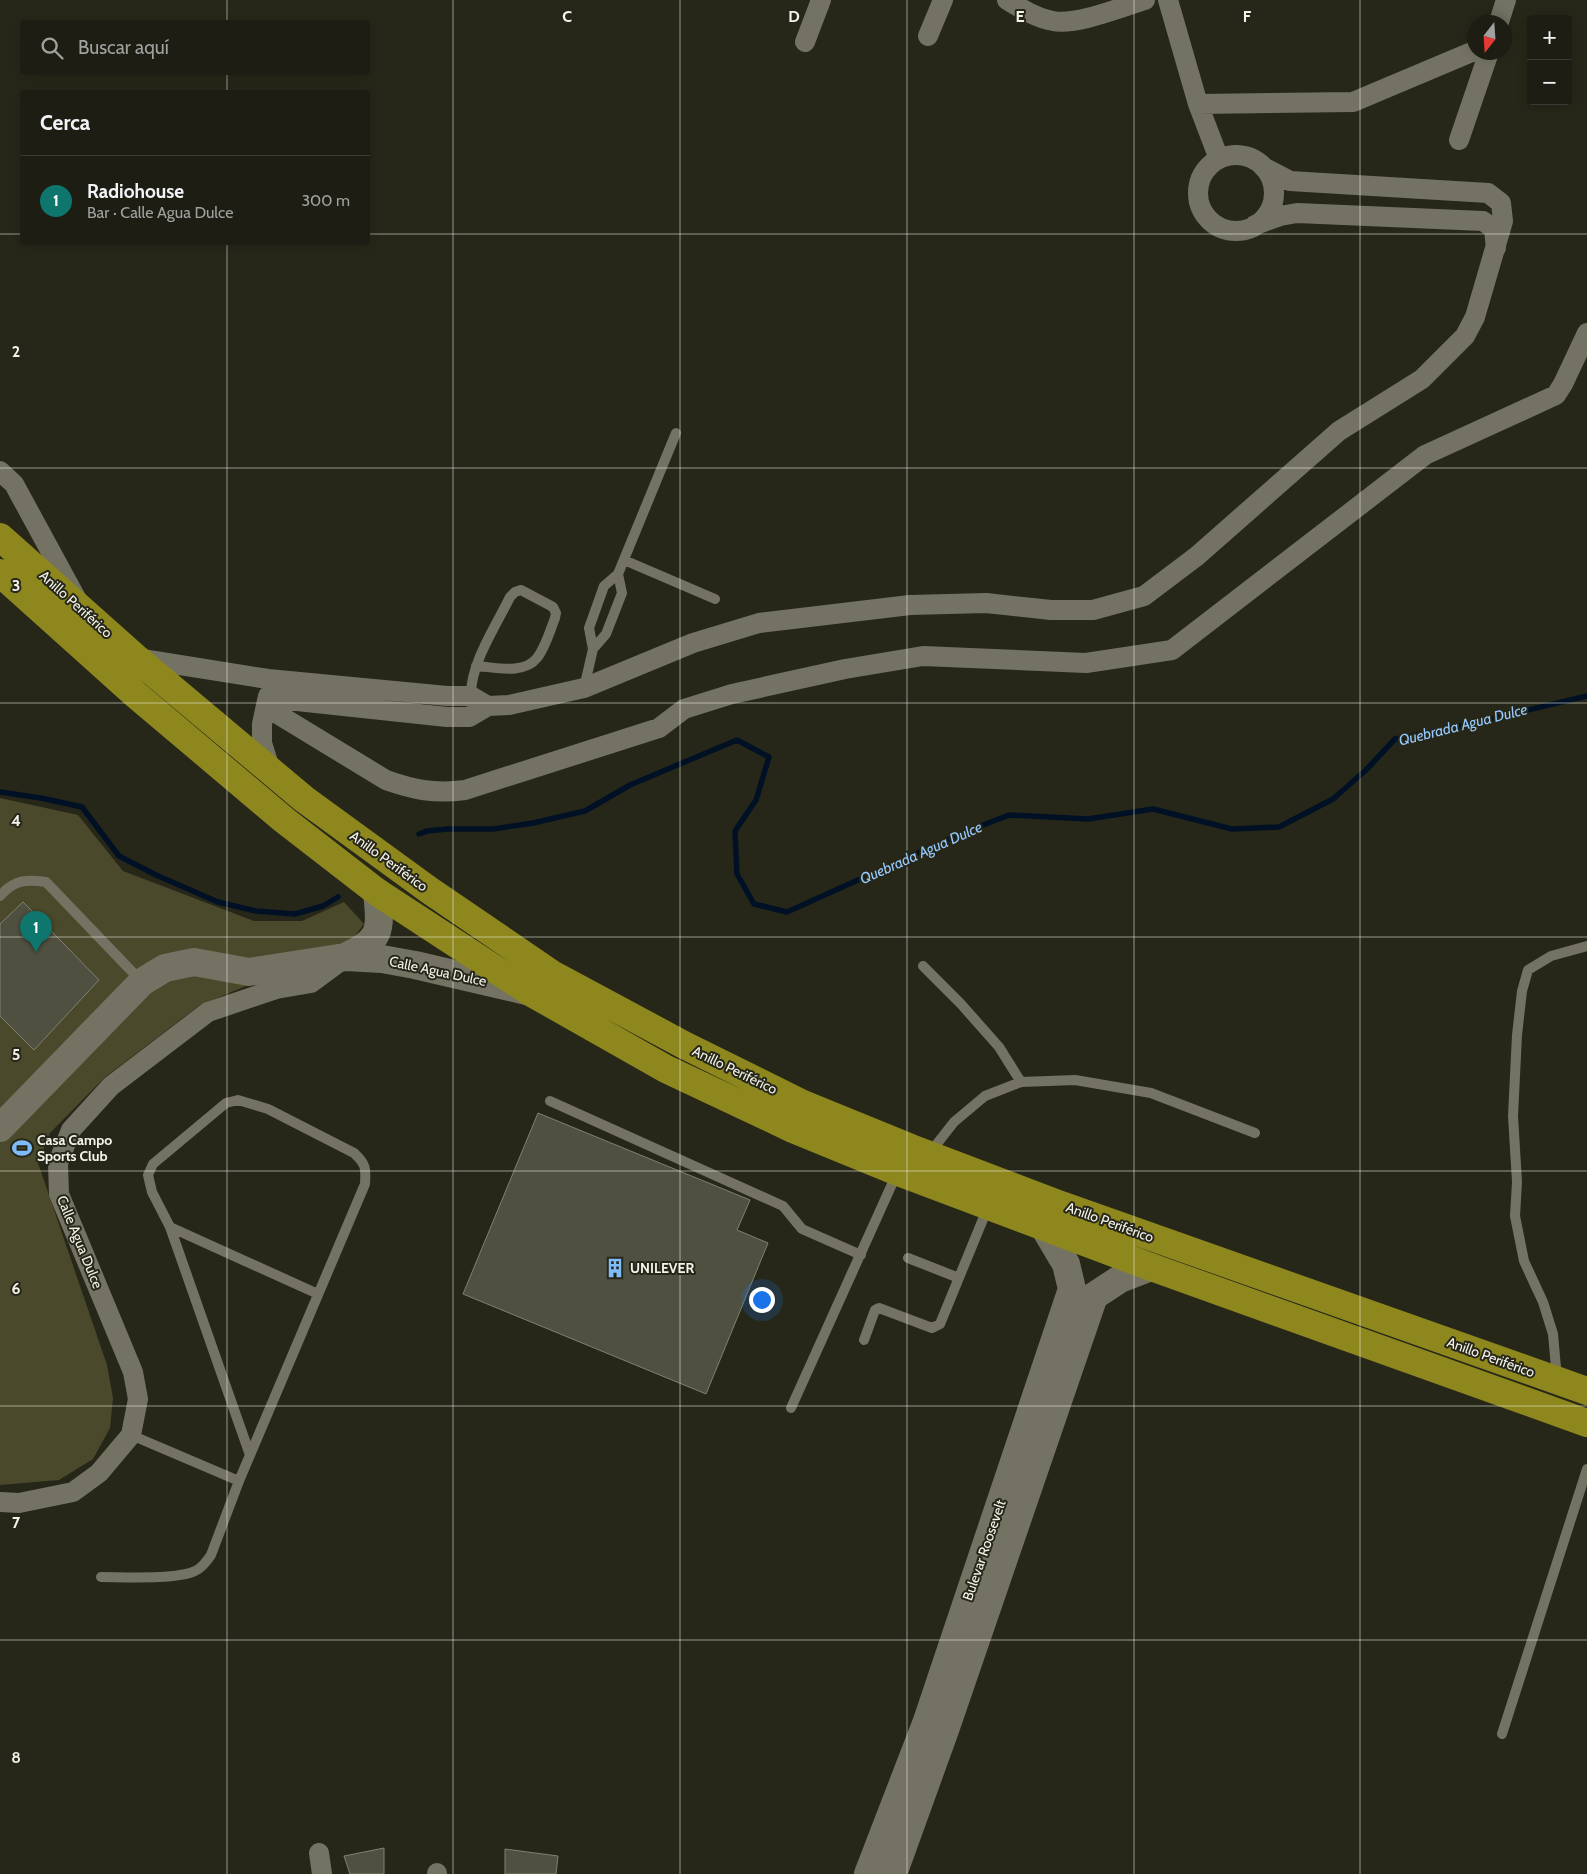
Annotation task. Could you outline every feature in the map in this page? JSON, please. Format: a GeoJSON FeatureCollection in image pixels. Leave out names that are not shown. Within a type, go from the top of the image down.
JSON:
{"type":"FeatureCollection","features":[{"type":"Feature","properties":{"kind":"highway","name":"Anillo Periférico"},"geometry":{"type":"LineString","coordinates":[[0,537],[136,658],[304,799],[428,890],[552,974],[684,1045],[803,1104],[928,1155],[1070,1208],[1587,1391]]}},
{"type":"Feature","properties":{"kind":"highway","name":"Anillo Periférico"},"geometry":{"type":"LineString","coordinates":[[0,573],[143,701],[284,820],[377,892],[530,992],[666,1069],[792,1129],[988,1207],[1587,1423]]}},
{"type":"Feature","properties":{"kind":"main road","name":"Calle Agua Dulce"},"geometry":{"type":"LineString","coordinates":[[346,957],[364,949],[373,941],[378,930],[380,916],[377,892]]}},
{"type":"Feature","properties":{"kind":"main road","name":"Calle Agua Dulce"},"geometry":{"type":"LineString","coordinates":[[346,957],[382,959],[415,965],[530,992]]}},
{"type":"Feature","properties":{"kind":"main road"},"geometry":{"type":"LineString","coordinates":[[0,1128],[142,982],[165,968],[194,962],[249,972],[346,957]]}},
{"type":"Feature","properties":{"kind":"main road"},"geometry":{"type":"LineString","coordinates":[[1044,1227],[1083,1292],[1151,1267]]}},
{"type":"Feature","properties":{"kind":"main road","name":"Bulevar Roosevelt"},"geometry":{"type":"LineString","coordinates":[[868,1874],[927,1721],[1083,1292]]}},
{"type":"Feature","properties":{"kind":"main road","name":"Bulevar Roosevelt"},"geometry":{"type":"LineString","coordinates":[[893,1874],[945,1730],[1083,1292]]}},
{"type":"Feature","properties":{"kind":"street"},"geometry":{"type":"LineString","coordinates":[[805,42],[822,0]]}},
{"type":"Feature","properties":{"kind":"street"},"geometry":{"type":"LineString","coordinates":[[928,36],[943,0]]}},
{"type":"Feature","properties":{"kind":"street"},"geometry":{"type":"LineString","coordinates":[[1007,0],[1032,15],[1055,22],[1077,20],[1145,0]]}},
{"type":"Feature","properties":{"kind":"street"},"geometry":{"type":"LineString","coordinates":[[1168,0],[1198,104],[1219,159]]}},
{"type":"Feature","properties":{"kind":"street"},"geometry":{"type":"LineString","coordinates":[[1501,15],[1506,0]]}},
{"type":"Feature","properties":{"kind":"street"},"geometry":{"type":"LineString","coordinates":[[1198,104],[1353,102],[1467,54]]}},
{"type":"Feature","properties":{"kind":"street"},"geometry":{"type":"LineString","coordinates":[[1459,140],[1486,60]]}},
{"type":"Feature","properties":{"kind":"street"},"geometry":{"type":"LineString","coordinates":[[1255,225],[1265,218],[1271,208],[1274,196],[1273,183],[1268,172],[1251,158],[1240,155],[1230,155],[1219,159],[1209,166],[1202,176],[1198,187],[1202,210],[1210,220],[1220,227],[1244,230],[1280,216],[1297,213],[1483,221],[1494,230],[1496,248]]}},
{"type":"Feature","properties":{"kind":"street"},"geometry":{"type":"LineString","coordinates":[[136,658],[268,695],[446,717],[469,717],[480,701],[509,705],[584,688],[693,643],[759,623],[910,604],[986,603],[1051,610],[1093,610],[1144,596],[1197,556],[1339,431],[1422,379],[1465,336],[1475,317],[1496,248],[1503,221],[1501,203],[1488,193],[1290,181],[1263,167]]}},
{"type":"Feature","properties":{"kind":"street"},"geometry":{"type":"LineString","coordinates":[[268,695],[386,780],[403,786],[443,792],[465,790],[659,728],[684,709],[732,694],[845,669],[922,656],[1086,663],[1172,650],[1425,455],[1556,395],[1564,384],[1587,333]]}},
{"type":"Feature","properties":{"kind":"street"},"geometry":{"type":"LineString","coordinates":[[0,471],[14,484],[84,613]]}},
{"type":"Feature","properties":{"kind":"street"},"geometry":{"type":"LineString","coordinates":[[268,695],[262,724],[262,743],[272,773]]}},
{"type":"Feature","properties":{"kind":"street","name":"Calle Agua Dulce"},"geometry":{"type":"LineString","coordinates":[[0,1502],[19,1503],[73,1492],[98,1473],[131,1435],[138,1399],[134,1372],[59,1194],[58,1163],[71,1130],[111,1086],[208,1012],[276,989],[312,983],[346,957]]}},
{"type":"Feature","properties":{"kind":"street"},"geometry":{"type":"LineString","coordinates":[[318,1853],[322,1874]]}},
{"type":"Feature","properties":{"kind":"lane"},"geometry":{"type":"LineString","coordinates":[[594,649],[588,628],[604,586],[618,574],[676,433]]}},
{"type":"Feature","properties":{"kind":"lane"},"geometry":{"type":"LineString","coordinates":[[624,560],[715,599]]}},
{"type":"Feature","properties":{"kind":"lane"},"geometry":{"type":"LineString","coordinates":[[584,688],[594,649],[606,634],[622,593],[618,574]]}},
{"type":"Feature","properties":{"kind":"lane"},"geometry":{"type":"LineString","coordinates":[[476,666],[517,669],[530,664],[537,658],[555,618],[556,613],[553,607],[522,590],[515,592],[510,597],[476,666],[471,687],[480,701]]}},
{"type":"Feature","properties":{"kind":"lane"},"geometry":{"type":"LineString","coordinates":[[0,896],[7,888],[16,883],[31,880],[46,882],[142,982]]}},
{"type":"Feature","properties":{"kind":"lane"},"geometry":{"type":"LineString","coordinates":[[1558,1381],[1553,1334],[1543,1302],[1524,1261],[1515,1216],[1518,1182],[1513,1116],[1517,1035],[1522,991],[1528,970],[1551,956],[1587,946]]}},
{"type":"Feature","properties":{"kind":"lane"},"geometry":{"type":"LineString","coordinates":[[923,966],[961,1004],[999,1047],[1021,1082]]}},
{"type":"Feature","properties":{"kind":"lane"},"geometry":{"type":"LineString","coordinates":[[928,1155],[954,1122],[985,1096],[1021,1082],[1075,1080],[1151,1093],[1255,1133]]}},
{"type":"Feature","properties":{"kind":"lane"},"geometry":{"type":"LineString","coordinates":[[101,1577],[181,1575],[196,1571],[205,1564],[211,1555],[239,1481],[250,1455],[318,1294],[364,1184],[366,1171],[363,1161],[354,1153],[268,1109],[238,1100],[226,1102],[153,1164],[148,1175],[152,1192],[170,1227],[250,1455]]}},
{"type":"Feature","properties":{"kind":"lane"},"geometry":{"type":"LineString","coordinates":[[550,1102],[783,1206],[802,1229],[861,1255]]}},
{"type":"Feature","properties":{"kind":"lane"},"geometry":{"type":"LineString","coordinates":[[791,1408],[898,1172]]}},
{"type":"Feature","properties":{"kind":"lane"},"geometry":{"type":"LineString","coordinates":[[864,1340],[875,1310],[879,1308],[932,1328],[940,1324],[988,1207]]}},
{"type":"Feature","properties":{"kind":"lane"},"geometry":{"type":"LineString","coordinates":[[170,1227],[318,1294]]}},
{"type":"Feature","properties":{"kind":"lane"},"geometry":{"type":"LineString","coordinates":[[908,1258],[959,1278]]}},
{"type":"Feature","properties":{"kind":"lane"},"geometry":{"type":"LineString","coordinates":[[131,1435],[239,1481]]}},
{"type":"Feature","properties":{"kind":"lane"},"geometry":{"type":"LineString","coordinates":[[1502,1734],[1587,1469]]}},
{"type":"Feature","properties":{"kind":"shaded area","name":"Casa Campo Sports Club"},"geometry":{"type":"Polygon","coordinates":[[[0,798],[78,815],[123,871],[254,921],[302,921],[344,902],[364,924],[354,937],[309,972],[251,984],[200,1005],[104,1078],[50,1133],[38,1163],[107,1365],[113,1398],[110,1428],[93,1459],[59,1480],[0,1485],[0,798]]]}},
{"type":"Feature","properties":{"kind":"building"},"geometry":{"type":"Polygon","coordinates":[[[23,902],[99,980],[34,1050],[0,1016],[0,924],[23,902]]]}},
{"type":"Feature","properties":{"kind":"building","name":"UNILEVER"},"geometry":{"type":"Polygon","coordinates":[[[538,1113],[750,1200],[737,1230],[768,1243],[706,1394],[463,1294],[538,1113]]]}},
{"type":"Feature","properties":{"kind":"building"},"geometry":{"type":"Polygon","coordinates":[[[384,1848],[384,1874],[350,1874],[344,1856],[384,1848]]]}},
{"type":"Feature","properties":{"kind":"building"},"geometry":{"type":"Polygon","coordinates":[[[505,1849],[558,1856],[556,1874],[505,1874],[505,1849]]]}},
{"type":"Feature","properties":{"kind":"waterway","name":"Quebrada Agua Dulce"},"geometry":{"type":"LineString","coordinates":[[419,834],[427,831],[447,829],[493,829],[533,823],[585,811],[630,785],[737,740],[769,757],[756,800],[735,831],[737,874],[754,904],[787,912],[960,834],[1009,815],[1088,819],[1153,809],[1232,829],[1279,827],[1333,799],[1366,770],[1395,739],[1461,726],[1587,696]]}},
{"type":"Feature","properties":{"kind":"waterway","name":"Quebrada Agua Dulce"},"geometry":{"type":"LineString","coordinates":[[0,792],[82,807],[119,856],[156,875],[218,902],[256,911],[295,914],[323,906],[338,897]]}},
{"type":"Feature","properties":{"kind":"place","name":"Radiohouse"},"geometry":{"type":"Point","coordinates":[36,952]}},
{"type":"Feature","properties":{"kind":"place","name":"Casa Campo Sports Club"},"geometry":{"type":"Point","coordinates":[22,1148]}},
{"type":"Feature","properties":{"kind":"place","name":"UNILEVER"},"geometry":{"type":"Point","coordinates":[615,1268]}}]}
